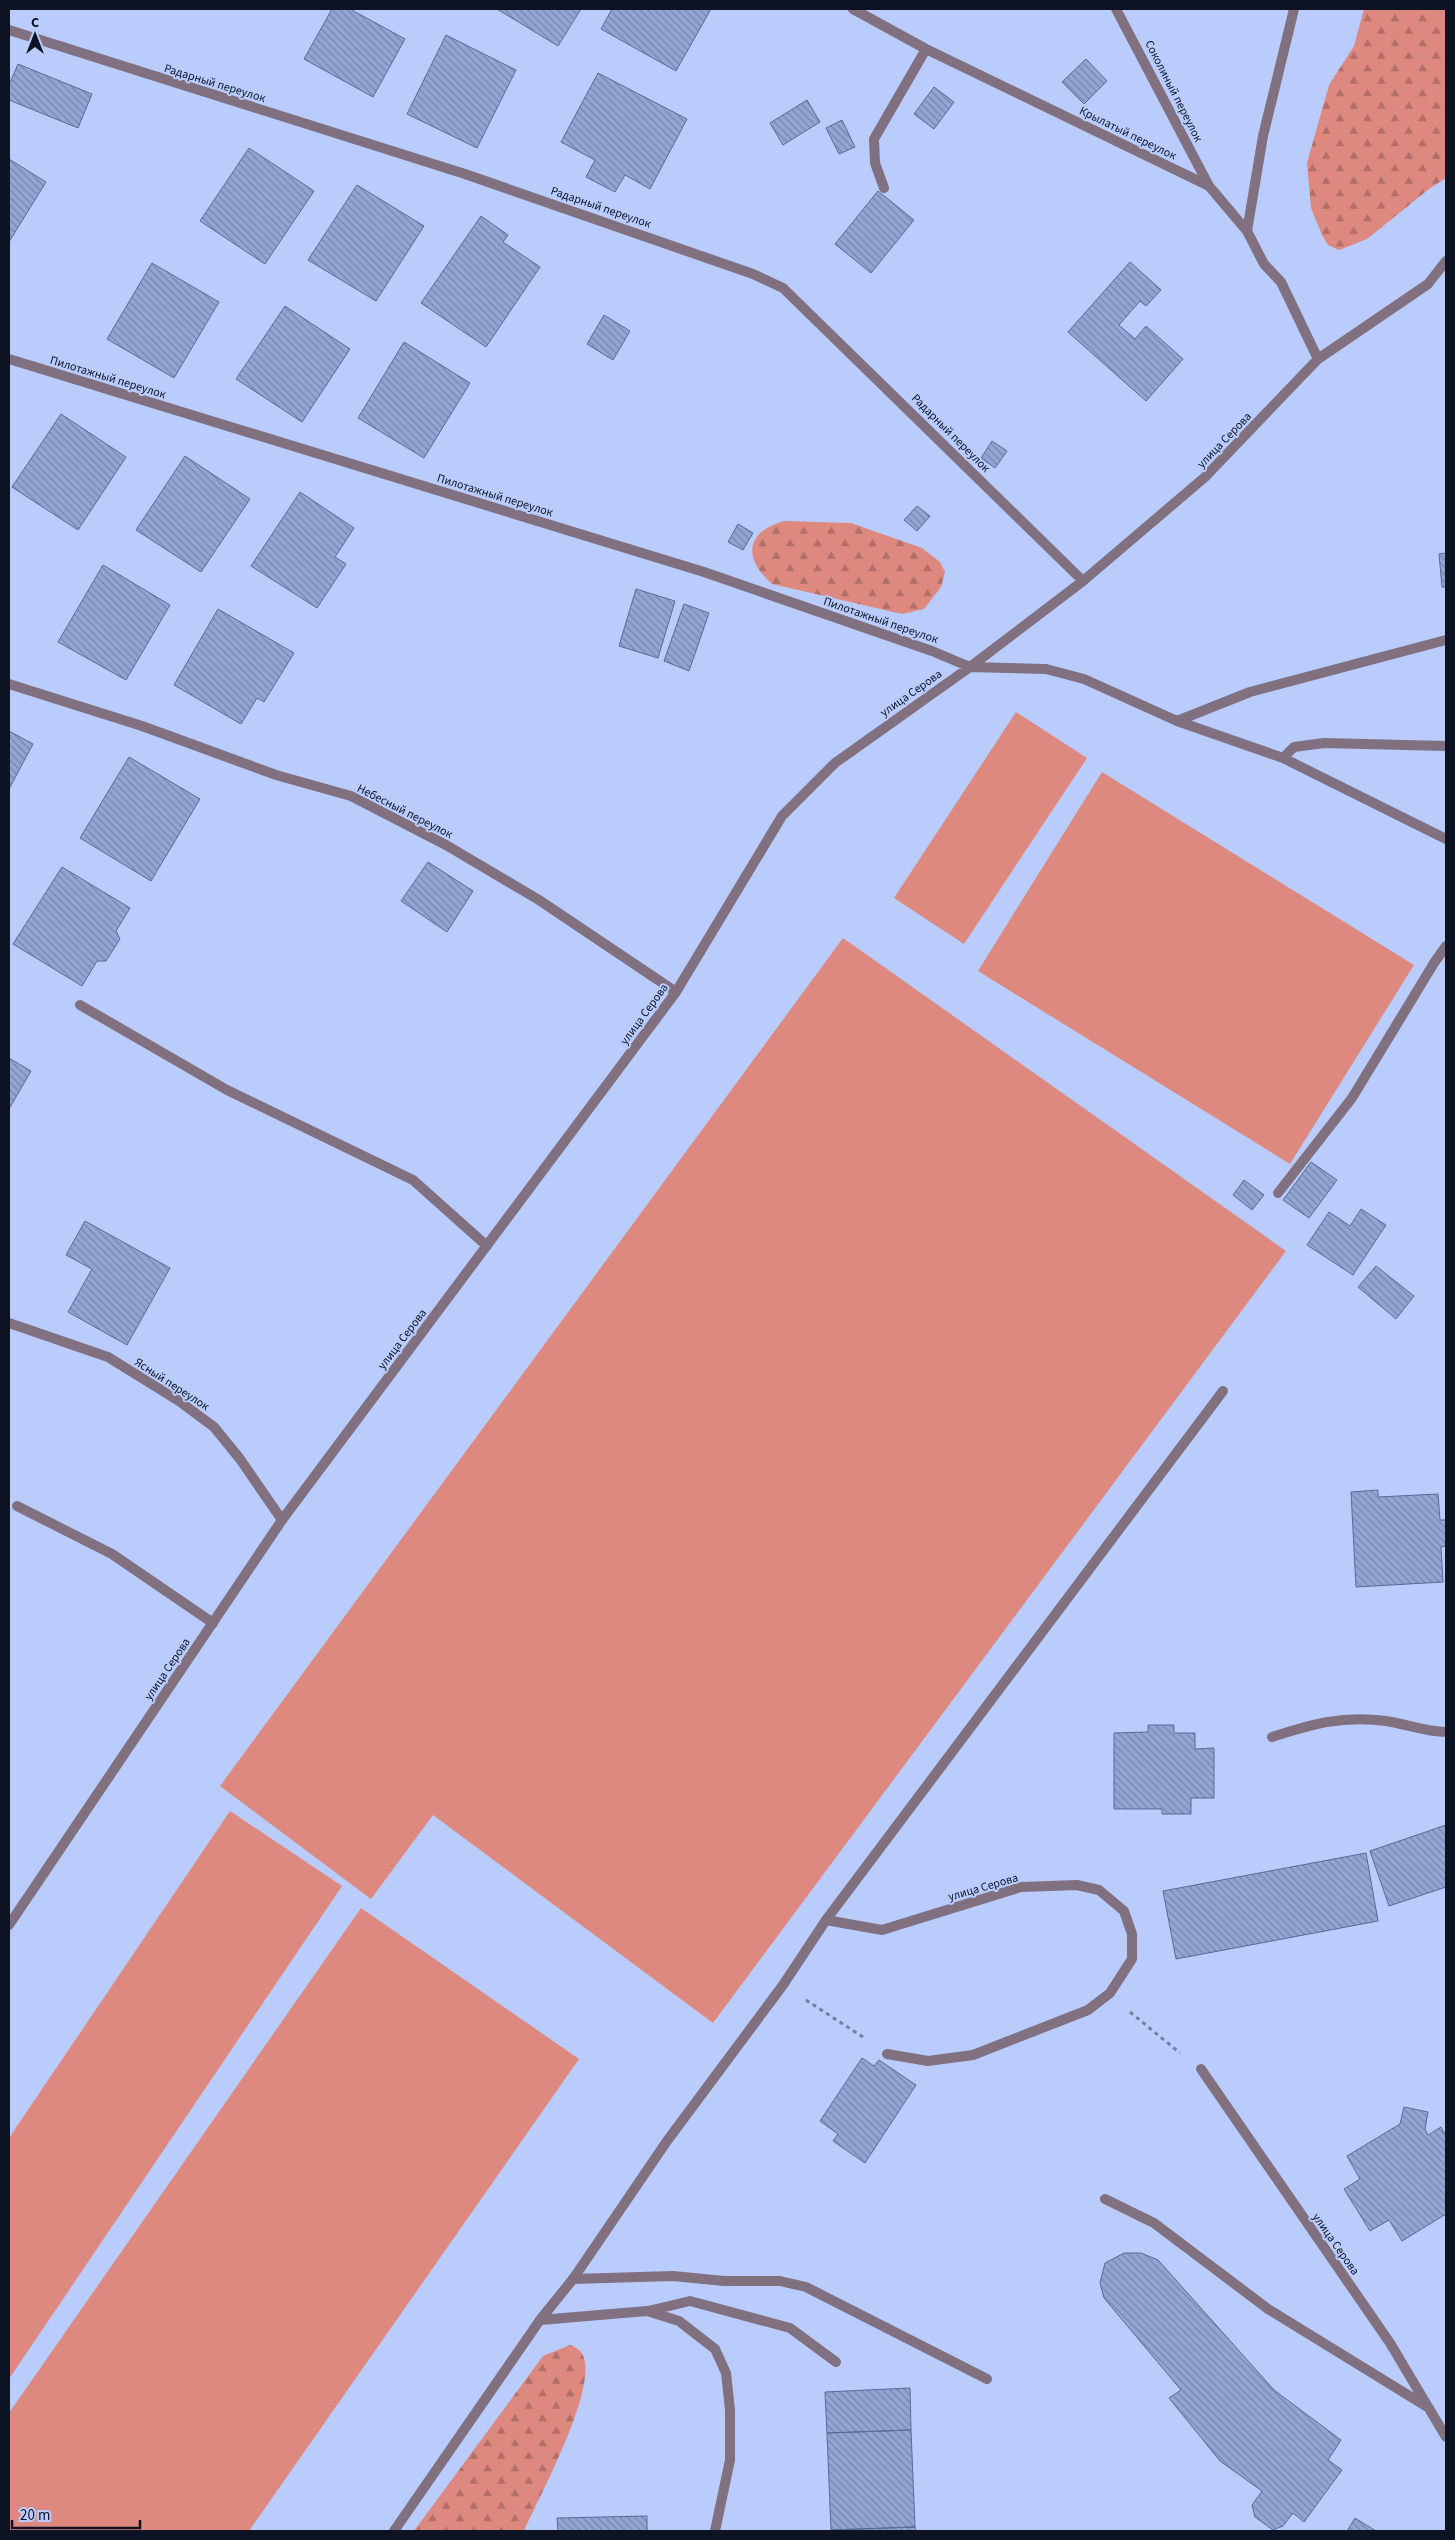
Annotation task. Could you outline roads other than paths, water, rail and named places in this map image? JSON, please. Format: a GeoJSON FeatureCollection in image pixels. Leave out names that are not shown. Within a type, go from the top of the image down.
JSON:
{"type":"FeatureCollection","features":[{"type":"Feature","properties":{"kind":"street","name":"Крылатый переулок"},"geometry":{"type":"LineString","coordinates":[[853,9],[926,49],[1209,186],[1246,230],[1264,264],[1281,282],[1318,359]]}},
{"type":"Feature","properties":{"kind":"street","name":"Соколиный переулок"},"geometry":{"type":"LineString","coordinates":[[1116,9],[1209,186]]}},
{"type":"Feature","properties":{"kind":"street"},"geometry":{"type":"LineString","coordinates":[[1246,230],[1263,136],[1294,9]]}},
{"type":"Feature","properties":{"kind":"street","name":"Радарный переулок"},"geometry":{"type":"LineString","coordinates":[[9,30],[465,174],[753,274],[783,288],[1083,581]]}},
{"type":"Feature","properties":{"kind":"street"},"geometry":{"type":"LineString","coordinates":[[884,188],[875,163],[874,139],[926,49]]}},
{"type":"Feature","properties":{"kind":"street","name":"улица Серова"},"geometry":{"type":"LineString","coordinates":[[9,1925],[282,1520],[676,992],[782,816],[835,762],[970,667],[1083,581],[1205,477],[1318,359],[1428,284],[1446,261]]}},
{"type":"Feature","properties":{"kind":"street","name":"Пилотажный переулок"},"geometry":{"type":"LineString","coordinates":[[9,359],[704,572],[932,651],[970,667]]}},
{"type":"Feature","properties":{"kind":"street"},"geometry":{"type":"LineString","coordinates":[[1177,722],[1250,692],[1446,640]]}},
{"type":"Feature","properties":{"kind":"street"},"geometry":{"type":"LineString","coordinates":[[970,667],[1046,669],[1084,679],[1177,722],[1283,758],[1446,839]]}},
{"type":"Feature","properties":{"kind":"street","name":"Небесный переулок"},"geometry":{"type":"LineString","coordinates":[[9,684],[142,726],[276,774],[351,796],[446,845],[539,900],[676,992]]}},
{"type":"Feature","properties":{"kind":"street"},"geometry":{"type":"LineString","coordinates":[[1283,758],[1294,747],[1324,743],[1446,746]]}},
{"type":"Feature","properties":{"kind":"street"},"geometry":{"type":"LineString","coordinates":[[1278,1193],[1352,1098],[1446,946]]}},
{"type":"Feature","properties":{"kind":"street"},"geometry":{"type":"LineString","coordinates":[[80,1005],[227,1090],[413,1180],[487,1246]]}},
{"type":"Feature","properties":{"kind":"street","name":"Ясный переулок"},"geometry":{"type":"LineString","coordinates":[[9,1323],[108,1358],[178,1401],[214,1427],[240,1459],[282,1520]]}},
{"type":"Feature","properties":{"kind":"street"},"geometry":{"type":"LineString","coordinates":[[394,2531],[540,2320],[573,2279],[667,2141],[783,1985],[826,1920],[1223,1391]]}},
{"type":"Feature","properties":{"kind":"street"},"geometry":{"type":"LineString","coordinates":[[16,1506],[112,1554],[213,1624]]}},
{"type":"Feature","properties":{"kind":"street"},"geometry":{"type":"LineString","coordinates":[[1272,1737],[1322,1721],[1349,1718],[1385,1721],[1446,1732]]}},
{"type":"Feature","properties":{"kind":"street","name":"улица Серова"},"geometry":{"type":"LineString","coordinates":[[826,1920],[882,1930],[1022,1887],[1077,1885],[1099,1890],[1124,1911],[1132,1934],[1132,1960],[1110,1993],[1088,2010],[973,2055],[928,2061],[887,2054]]}},
{"type":"Feature","properties":{"kind":"street","name":"улица Серова"},"geometry":{"type":"LineString","coordinates":[[1201,2069],[1390,2343],[1446,2437]]}},
{"type":"Feature","properties":{"kind":"street"},"geometry":{"type":"LineString","coordinates":[[1105,2199],[1154,2223],[1268,2309],[1430,2409]]}},
{"type":"Feature","properties":{"kind":"street"},"geometry":{"type":"LineString","coordinates":[[573,2279],[673,2276],[724,2281],[780,2281],[806,2287],[987,2379]]}},
{"type":"Feature","properties":{"kind":"street"},"geometry":{"type":"LineString","coordinates":[[540,2320],[647,2311],[690,2301],[790,2328],[836,2362]]}},
{"type":"Feature","properties":{"kind":"street"},"geometry":{"type":"LineString","coordinates":[[647,2311],[679,2321],[715,2349],[726,2373],[730,2410],[730,2460],[715,2531]]}}]}
